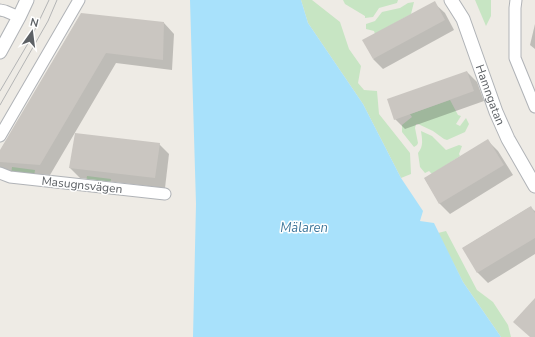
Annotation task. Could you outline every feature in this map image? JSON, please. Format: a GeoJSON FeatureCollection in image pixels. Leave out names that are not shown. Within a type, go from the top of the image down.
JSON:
{"type":"FeatureCollection","features":[{"type":"Feature","properties":{"kind":"street"},"geometry":{"type":"LineString","coordinates":[[0,52],[27,0]]}},
{"type":"Feature","properties":{"kind":"street"},"geometry":{"type":"LineString","coordinates":[[0,136],[79,0]]}},
{"type":"Feature","properties":{"kind":"street","name":"Hamngatan"},"geometry":{"type":"LineString","coordinates":[[451,0],[462,19],[496,112],[508,140],[535,186]]}},
{"type":"Feature","properties":{"kind":"street"},"geometry":{"type":"LineString","coordinates":[[516,0],[515,58],[535,107]]}},
{"type":"Feature","properties":{"kind":"street"},"geometry":{"type":"LineString","coordinates":[[0,10],[19,17]]}},
{"type":"Feature","properties":{"kind":"street","name":"Masugnsvägen"},"geometry":{"type":"LineString","coordinates":[[0,173],[10,178],[165,194]]}},
{"type":"Feature","properties":{"kind":"green space"},"geometry":{"type":"Polygon","coordinates":[[[301,0],[312,0],[340,22],[349,49],[361,66],[358,83],[364,90],[377,91],[379,114],[410,153],[411,174],[401,178],[363,104],[308,23],[301,0]]]}},
{"type":"Feature","properties":{"kind":"green space"},"geometry":{"type":"Polygon","coordinates":[[[343,0],[398,0],[397,3],[379,8],[373,17],[365,18],[365,16],[345,4],[343,0]]]}},
{"type":"Feature","properties":{"kind":"green space"},"geometry":{"type":"Polygon","coordinates":[[[475,0],[491,0],[491,16],[486,26],[475,0]]]}},
{"type":"Feature","properties":{"kind":"green space"},"geometry":{"type":"Polygon","coordinates":[[[414,2],[411,14],[375,34],[374,31],[366,29],[366,24],[375,21],[382,12],[400,8],[408,3],[414,2]]]}},
{"type":"Feature","properties":{"kind":"green space"},"geometry":{"type":"Polygon","coordinates":[[[450,100],[458,115],[461,116],[456,124],[460,126],[466,118],[469,124],[465,132],[447,140],[433,131],[416,124],[415,128],[418,143],[414,147],[402,132],[402,125],[412,117],[410,114],[450,100]]]}},
{"type":"Feature","properties":{"kind":"green space"},"geometry":{"type":"Polygon","coordinates":[[[421,131],[432,136],[446,150],[459,145],[462,146],[459,154],[460,156],[432,174],[429,171],[425,173],[420,167],[418,153],[422,145],[421,131]]]}},
{"type":"Feature","properties":{"kind":"green space"},"geometry":{"type":"Polygon","coordinates":[[[12,167],[35,170],[34,177],[11,175],[12,167]]]}},
{"type":"Feature","properties":{"kind":"green space"},"geometry":{"type":"Polygon","coordinates":[[[87,176],[111,179],[110,186],[86,183],[87,176]]]}},
{"type":"Feature","properties":{"kind":"green space"},"geometry":{"type":"Polygon","coordinates":[[[446,231],[477,290],[493,302],[508,325],[511,337],[501,337],[463,282],[438,233],[446,231]]]}},
{"type":"Feature","properties":{"kind":"water","name":"Mälaren"},"geometry":{"type":"Polygon","coordinates":[[[190,0],[301,0],[308,23],[363,104],[401,178],[423,211],[420,221],[434,223],[463,282],[501,337],[193,337],[196,204],[190,0]]]}},
{"type":"Feature","properties":{"kind":"building"},"geometry":{"type":"Polygon","coordinates":[[[435,1],[445,20],[373,59],[362,40],[435,1]]]}},
{"type":"Feature","properties":{"kind":"building"},"geometry":{"type":"Polygon","coordinates":[[[81,13],[164,22],[163,60],[106,53],[40,165],[0,162],[0,150],[81,13]]]}},
{"type":"Feature","properties":{"kind":"building"},"geometry":{"type":"Polygon","coordinates":[[[467,71],[474,91],[394,120],[387,99],[467,71]]]}},
{"type":"Feature","properties":{"kind":"building"},"geometry":{"type":"Polygon","coordinates":[[[75,133],[160,143],[155,178],[69,168],[75,133]]]}},
{"type":"Feature","properties":{"kind":"building"},"geometry":{"type":"Polygon","coordinates":[[[488,139],[504,165],[439,204],[424,178],[488,139]]]}},
{"type":"Feature","properties":{"kind":"building"},"geometry":{"type":"Polygon","coordinates":[[[531,206],[535,213],[535,238],[477,273],[462,248],[531,206]]]}},
{"type":"Feature","properties":{"kind":"building"},"geometry":{"type":"Polygon","coordinates":[[[535,298],[535,337],[530,337],[513,322],[535,298]]]}},
{"type":"Feature","properties":{"kind":"tram line"},"geometry":{"type":"LineString","coordinates":[[0,91],[30,40],[49,0]]}},
{"type":"Feature","properties":{"kind":"tram line"},"geometry":{"type":"LineString","coordinates":[[0,105],[48,21],[57,0]]}}]}
